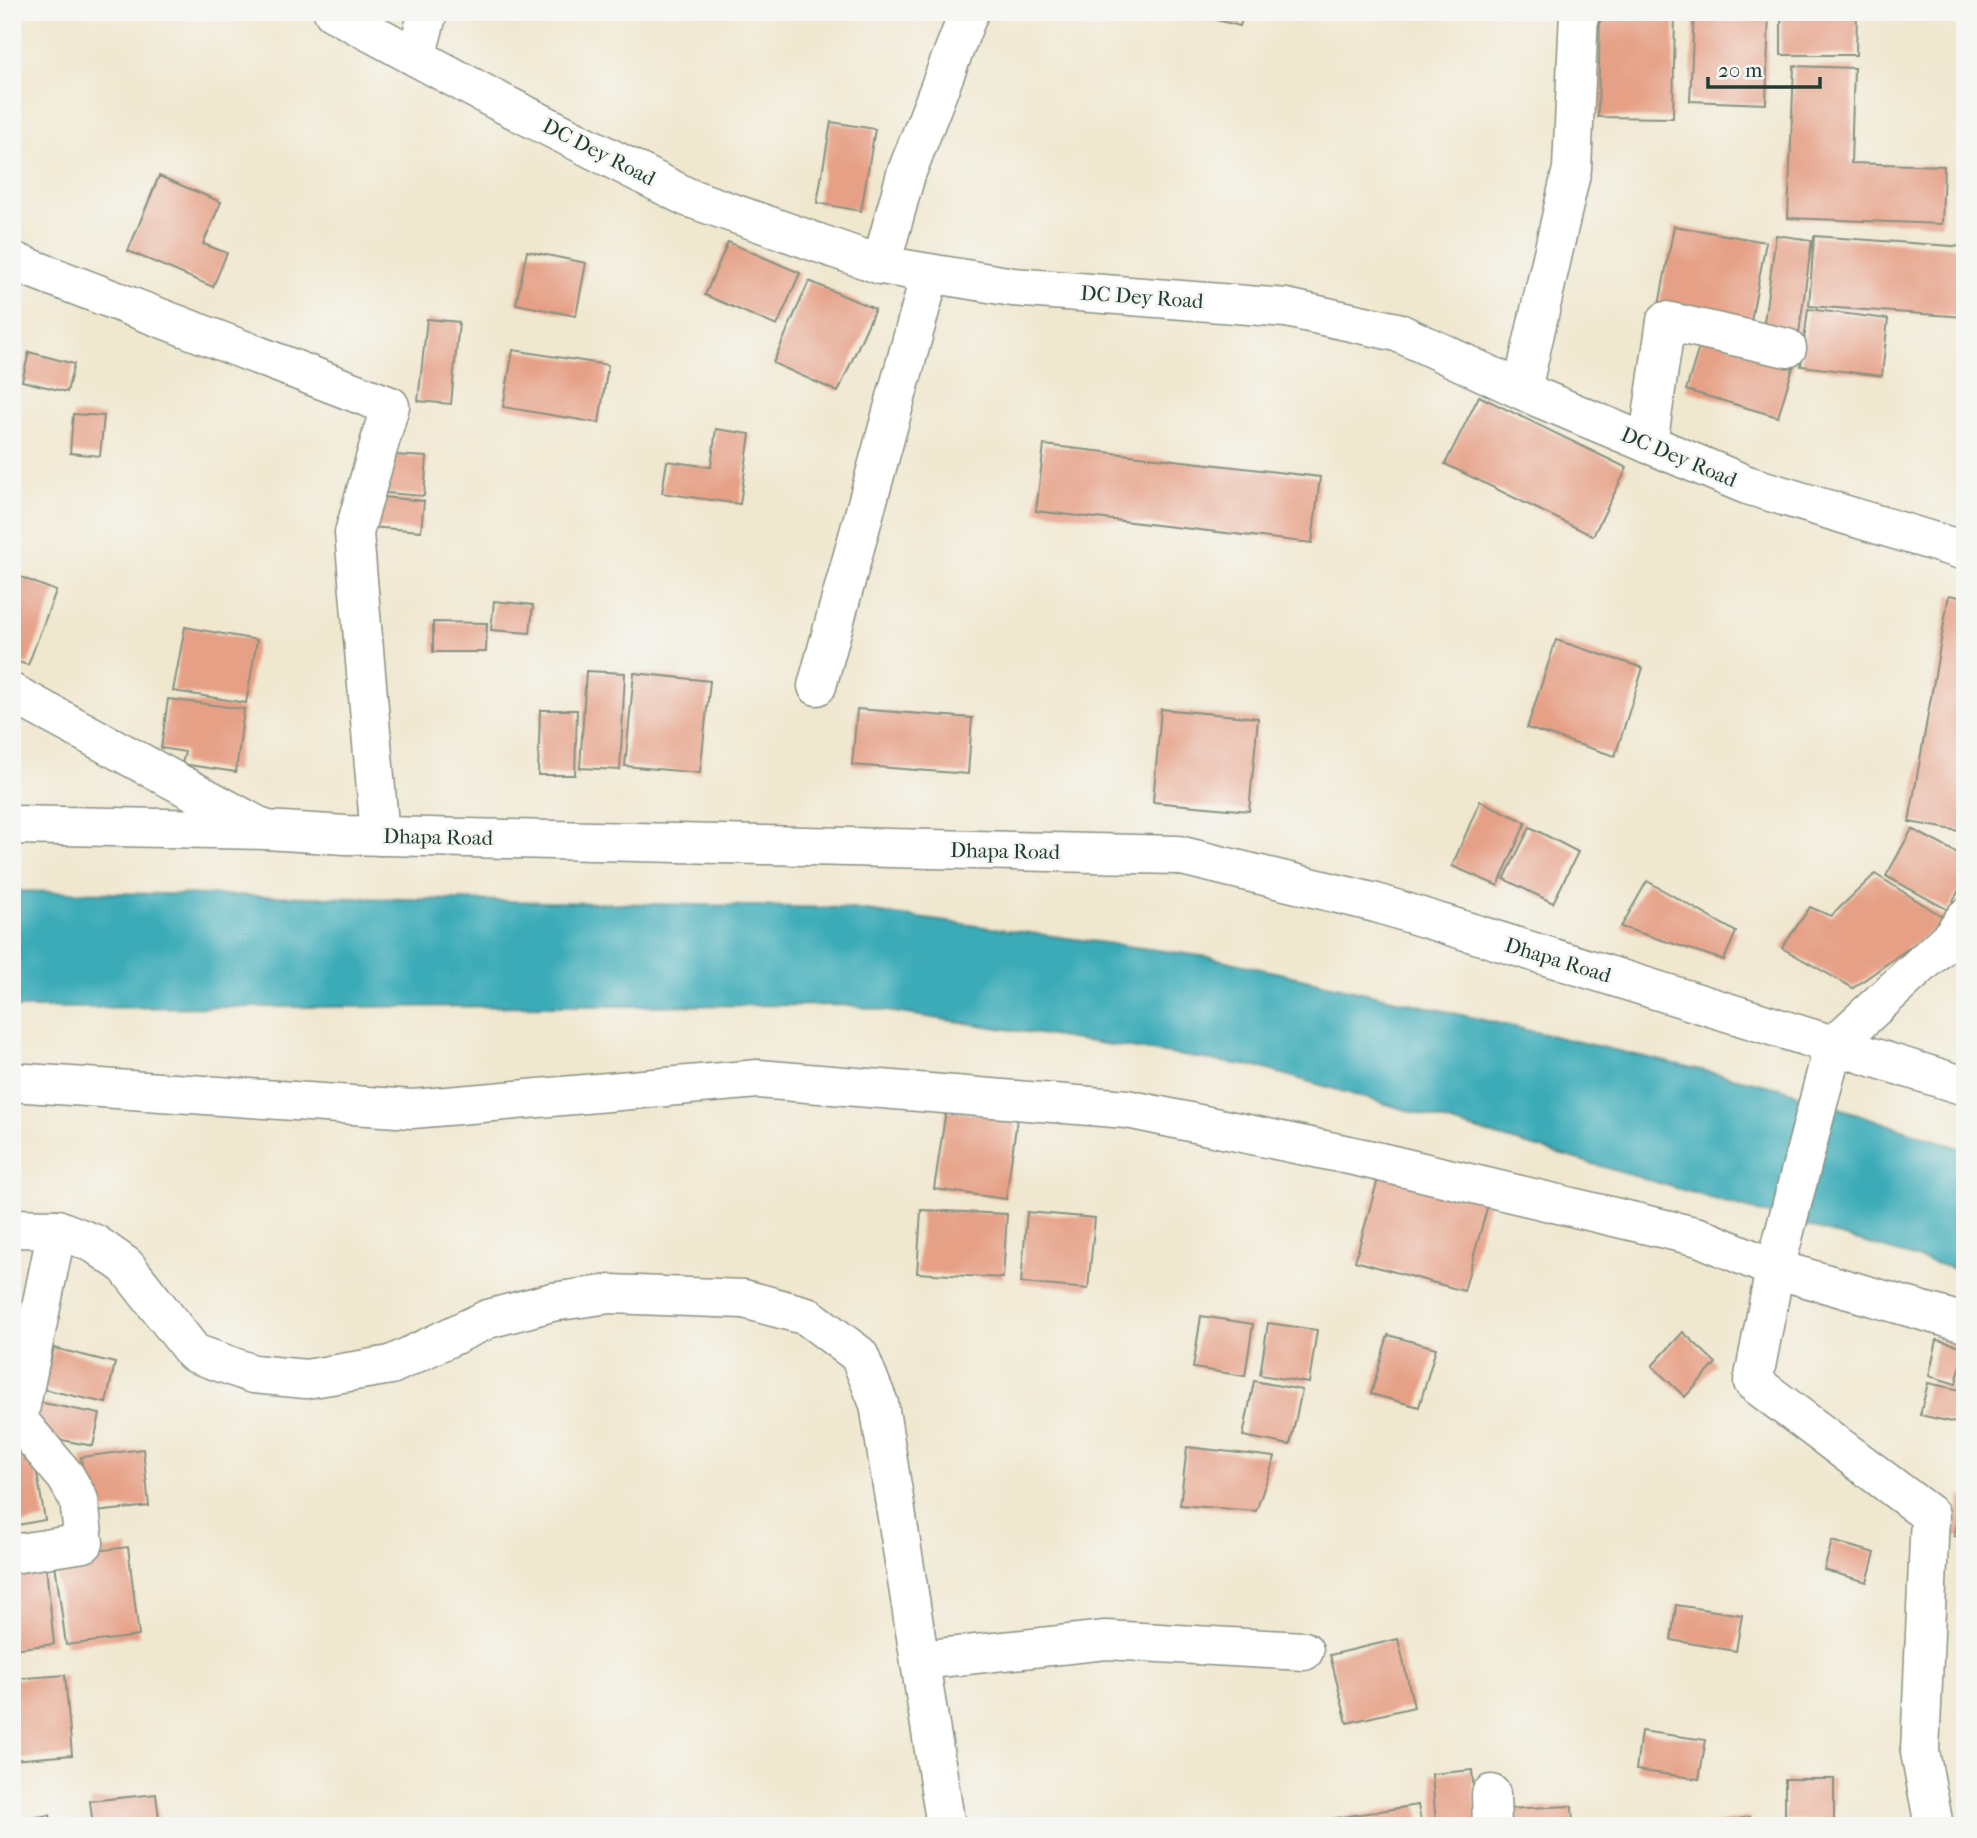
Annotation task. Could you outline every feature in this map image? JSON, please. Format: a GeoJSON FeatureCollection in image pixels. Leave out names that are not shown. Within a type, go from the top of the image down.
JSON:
{"type":"FeatureCollection","features":[{"type":"Feature","properties":{"kind":"street","name":"DC Dey Road"},"geometry":{"type":"LineString","coordinates":[[333,12],[687,197],[881,265],[1013,286],[1286,308],[1397,332],[1522,390],[1747,485],[1965,551]]}},
{"type":"Feature","properties":{"kind":"street"},"geometry":{"type":"LineString","coordinates":[[416,57],[428,12]]}},
{"type":"Feature","properties":{"kind":"street"},"geometry":{"type":"LineString","coordinates":[[881,265],[906,174],[969,12]]}},
{"type":"Feature","properties":{"kind":"street"},"geometry":{"type":"LineString","coordinates":[[1522,390],[1572,169],[1579,12]]}},
{"type":"Feature","properties":{"kind":"street"},"geometry":{"type":"LineString","coordinates":[[12,261],[390,405],[354,534],[380,836]]}},
{"type":"Feature","properties":{"kind":"street"},"geometry":{"type":"LineString","coordinates":[[817,685],[930,274]]}},
{"type":"Feature","properties":{"kind":"street"},"geometry":{"type":"LineString","coordinates":[[1648,444],[1666,321],[1787,348]]}},
{"type":"Feature","properties":{"kind":"street"},"geometry":{"type":"LineString","coordinates":[[12,693],[266,830]]}},
{"type":"Feature","properties":{"kind":"street","name":"Dhapa Road"},"geometry":{"type":"LineString","coordinates":[[12,825],[1178,855],[1376,903],[1965,1086]]}},
{"type":"Feature","properties":{"kind":"street"},"geometry":{"type":"LineString","coordinates":[[1934,1826],[1920,1752],[1930,1515],[1753,1382],[1775,1269],[1833,1046],[1952,936],[1965,918]]}},
{"type":"Feature","properties":{"kind":"street"},"geometry":{"type":"LineString","coordinates":[[12,1082],[412,1109],[758,1079],[1127,1109],[1363,1158],[1699,1237],[1775,1269],[1965,1323]]}},
{"type":"Feature","properties":{"kind":"street"},"geometry":{"type":"LineString","coordinates":[[12,1228],[57,1229],[95,1244],[126,1266],[194,1353],[253,1374],[306,1379],[391,1365],[488,1320],[552,1301],[610,1294],[744,1299],[807,1316],[859,1354],[879,1404],[946,1826]]}},
{"type":"Feature","properties":{"kind":"street"},"geometry":{"type":"LineString","coordinates":[[19,1553],[84,1543],[79,1500],[66,1477],[18,1420],[57,1229]]}},
{"type":"Feature","properties":{"kind":"street"},"geometry":{"type":"LineString","coordinates":[[920,1660],[1106,1640],[1304,1651]]}},
{"type":"Feature","properties":{"kind":"water"},"geometry":{"type":"Polygon","coordinates":[[[12,891],[844,908],[1209,957],[1780,1088],[1965,1150],[1965,1272],[1262,1068],[847,1005],[12,1008],[12,891]]]}},
{"type":"Feature","properties":{"kind":"building"},"geometry":{"type":"Polygon","coordinates":[[[1199,12],[1244,12],[1240,26],[1198,15],[1199,12]]]}},
{"type":"Feature","properties":{"kind":"building"},"geometry":{"type":"Polygon","coordinates":[[[1600,12],[1675,12],[1673,118],[1598,117],[1600,12]]]}},
{"type":"Feature","properties":{"kind":"building"},"geometry":{"type":"Polygon","coordinates":[[[1694,12],[1769,12],[1766,104],[1690,101],[1694,12]]]}},
{"type":"Feature","properties":{"kind":"building"},"geometry":{"type":"Polygon","coordinates":[[[1781,12],[1857,12],[1856,55],[1781,55],[1781,12]]]}},
{"type":"Feature","properties":{"kind":"building"},"geometry":{"type":"Polygon","coordinates":[[[1794,66],[1854,68],[1851,163],[1944,166],[1942,224],[1788,218],[1794,66]]]}},
{"type":"Feature","properties":{"kind":"building"},"geometry":{"type":"Polygon","coordinates":[[[831,122],[875,129],[861,211],[817,203],[831,122]]]}},
{"type":"Feature","properties":{"kind":"building"},"geometry":{"type":"Polygon","coordinates":[[[159,176],[221,202],[203,244],[227,253],[213,287],[128,251],[159,176]]]}},
{"type":"Feature","properties":{"kind":"building"},"geometry":{"type":"Polygon","coordinates":[[[1674,226],[1766,242],[1751,321],[1659,305],[1674,226]]]}},
{"type":"Feature","properties":{"kind":"building"},"geometry":{"type":"Polygon","coordinates":[[[1776,235],[1812,240],[1798,340],[1762,336],[1776,235]]]}},
{"type":"Feature","properties":{"kind":"building"},"geometry":{"type":"Polygon","coordinates":[[[1814,236],[1965,247],[1965,317],[1809,306],[1814,236]]]}},
{"type":"Feature","properties":{"kind":"building"},"geometry":{"type":"Polygon","coordinates":[[[728,242],[800,273],[777,326],[705,295],[728,242]]]}},
{"type":"Feature","properties":{"kind":"building"},"geometry":{"type":"Polygon","coordinates":[[[527,251],[586,263],[576,316],[516,304],[527,251]]]}},
{"type":"Feature","properties":{"kind":"building"},"geometry":{"type":"Polygon","coordinates":[[[809,281],[875,309],[838,392],[773,363],[809,281]]]}},
{"type":"Feature","properties":{"kind":"building"},"geometry":{"type":"Polygon","coordinates":[[[1808,309],[1888,319],[1882,376],[1801,366],[1808,309]]]}},
{"type":"Feature","properties":{"kind":"building"},"geometry":{"type":"Polygon","coordinates":[[[427,319],[459,322],[451,404],[418,401],[427,319]]]}},
{"type":"Feature","properties":{"kind":"building"},"geometry":{"type":"Polygon","coordinates":[[[1702,337],[1794,364],[1778,417],[1686,390],[1702,337]]]}},
{"type":"Feature","properties":{"kind":"building"},"geometry":{"type":"Polygon","coordinates":[[[513,350],[608,365],[599,423],[503,407],[513,350]]]}},
{"type":"Feature","properties":{"kind":"building"},"geometry":{"type":"Polygon","coordinates":[[[29,352],[74,364],[67,392],[22,381],[29,352]]]}},
{"type":"Feature","properties":{"kind":"building"},"geometry":{"type":"Polygon","coordinates":[[[1479,396],[1627,468],[1593,536],[1445,464],[1479,396]]]}},
{"type":"Feature","properties":{"kind":"building"},"geometry":{"type":"Polygon","coordinates":[[[73,414],[104,416],[100,456],[70,453],[73,414]]]}},
{"type":"Feature","properties":{"kind":"building"},"geometry":{"type":"Polygon","coordinates":[[[716,429],[750,434],[740,504],[662,493],[667,461],[711,467],[716,429]]]}},
{"type":"Feature","properties":{"kind":"building"},"geometry":{"type":"Polygon","coordinates":[[[1044,445],[1320,477],[1312,543],[1036,511],[1044,445]]]}},
{"type":"Feature","properties":{"kind":"building"},"geometry":{"type":"Polygon","coordinates":[[[376,454],[427,457],[424,496],[373,492],[376,454]]]}},
{"type":"Feature","properties":{"kind":"building"},"geometry":{"type":"Polygon","coordinates":[[[371,496],[424,501],[421,531],[369,527],[371,496]]]}},
{"type":"Feature","properties":{"kind":"building"},"geometry":{"type":"Polygon","coordinates":[[[13,574],[56,591],[28,665],[12,660],[13,574]]]}},
{"type":"Feature","properties":{"kind":"building"},"geometry":{"type":"Polygon","coordinates":[[[1949,595],[1965,598],[1965,832],[1909,822],[1949,595]]]}},
{"type":"Feature","properties":{"kind":"building"},"geometry":{"type":"Polygon","coordinates":[[[494,601],[533,605],[530,633],[491,630],[494,601]]]}},
{"type":"Feature","properties":{"kind":"building"},"geometry":{"type":"Polygon","coordinates":[[[433,622],[487,623],[486,652],[433,652],[433,622]]]}},
{"type":"Feature","properties":{"kind":"building"},"geometry":{"type":"Polygon","coordinates":[[[185,627],[257,640],[246,703],[173,691],[185,627]]]}},
{"type":"Feature","properties":{"kind":"building"},"geometry":{"type":"Polygon","coordinates":[[[1556,640],[1643,668],[1615,756],[1527,728],[1556,640]]]}},
{"type":"Feature","properties":{"kind":"building"},"geometry":{"type":"Polygon","coordinates":[[[586,671],[625,673],[620,770],[580,768],[586,671]]]}},
{"type":"Feature","properties":{"kind":"building"},"geometry":{"type":"Polygon","coordinates":[[[634,673],[710,681],[700,773],[625,766],[634,673]]]}},
{"type":"Feature","properties":{"kind":"building"},"geometry":{"type":"Polygon","coordinates":[[[168,699],[244,709],[236,772],[182,764],[185,752],[161,748],[168,699]]]}},
{"type":"Feature","properties":{"kind":"building"},"geometry":{"type":"Polygon","coordinates":[[[857,709],[972,718],[968,774],[852,765],[857,709]]]}},
{"type":"Feature","properties":{"kind":"building"},"geometry":{"type":"Polygon","coordinates":[[[1161,709],[1258,718],[1249,811],[1153,802],[1161,709]]]}},
{"type":"Feature","properties":{"kind":"building"},"geometry":{"type":"Polygon","coordinates":[[[540,710],[577,710],[575,775],[538,775],[540,710]]]}},
{"type":"Feature","properties":{"kind":"building"},"geometry":{"type":"Polygon","coordinates":[[[1480,801],[1526,822],[1498,886],[1452,866],[1480,801]]]}},
{"type":"Feature","properties":{"kind":"building"},"geometry":{"type":"Polygon","coordinates":[[[1530,827],[1578,852],[1553,903],[1504,879],[1530,827]]]}},
{"type":"Feature","properties":{"kind":"building"},"geometry":{"type":"Polygon","coordinates":[[[1912,829],[1965,857],[1965,879],[1948,910],[1886,876],[1912,829]]]}},
{"type":"Feature","properties":{"kind":"building"},"geometry":{"type":"Polygon","coordinates":[[[1875,874],[1948,920],[1853,988],[1782,948],[1810,907],[1831,916],[1875,874]]]}},
{"type":"Feature","properties":{"kind":"building"},"geometry":{"type":"Polygon","coordinates":[[[1647,881],[1736,932],[1724,960],[1621,927],[1647,881]]]}},
{"type":"Feature","properties":{"kind":"building"},"geometry":{"type":"Polygon","coordinates":[[[946,1110],[1017,1119],[1006,1199],[934,1189],[946,1110]]]}},
{"type":"Feature","properties":{"kind":"building"},"geometry":{"type":"Polygon","coordinates":[[[1380,1172],[1489,1201],[1464,1291],[1355,1261],[1380,1172]]]}},
{"type":"Feature","properties":{"kind":"building"},"geometry":{"type":"Polygon","coordinates":[[[921,1210],[1007,1214],[1003,1278],[917,1273],[921,1210]]]}},
{"type":"Feature","properties":{"kind":"building"},"geometry":{"type":"Polygon","coordinates":[[[1027,1212],[1095,1218],[1088,1289],[1021,1283],[1027,1212]]]}},
{"type":"Feature","properties":{"kind":"building"},"geometry":{"type":"Polygon","coordinates":[[[1201,1316],[1253,1324],[1245,1376],[1193,1368],[1201,1316]]]}},
{"type":"Feature","properties":{"kind":"building"},"geometry":{"type":"Polygon","coordinates":[[[1268,1323],[1317,1330],[1309,1383],[1260,1375],[1268,1323]]]}},
{"type":"Feature","properties":{"kind":"building"},"geometry":{"type":"Polygon","coordinates":[[[1683,1332],[1716,1363],[1685,1397],[1652,1366],[1683,1332]]]}},
{"type":"Feature","properties":{"kind":"building"},"geometry":{"type":"Polygon","coordinates":[[[1388,1335],[1436,1348],[1419,1407],[1371,1394],[1388,1335]]]}},
{"type":"Feature","properties":{"kind":"building"},"geometry":{"type":"Polygon","coordinates":[[[1937,1340],[1965,1347],[1956,1384],[1929,1376],[1937,1340]]]}},
{"type":"Feature","properties":{"kind":"building"},"geometry":{"type":"Polygon","coordinates":[[[54,1348],[115,1363],[106,1403],[43,1389],[54,1348]]]}},
{"type":"Feature","properties":{"kind":"building"},"geometry":{"type":"Polygon","coordinates":[[[1254,1381],[1302,1390],[1290,1445],[1243,1436],[1254,1381]]]}},
{"type":"Feature","properties":{"kind":"building"},"geometry":{"type":"Polygon","coordinates":[[[1928,1383],[1965,1391],[1965,1425],[1920,1415],[1928,1383]]]}},
{"type":"Feature","properties":{"kind":"building"},"geometry":{"type":"Polygon","coordinates":[[[38,1402],[100,1414],[93,1446],[31,1434],[38,1402]]]}},
{"type":"Feature","properties":{"kind":"building"},"geometry":{"type":"Polygon","coordinates":[[[32,1445],[45,1520],[12,1526],[12,1448],[32,1445]]]}},
{"type":"Feature","properties":{"kind":"building"},"geometry":{"type":"Polygon","coordinates":[[[1187,1447],[1275,1457],[1256,1511],[1180,1505],[1187,1447]]]}},
{"type":"Feature","properties":{"kind":"building"},"geometry":{"type":"Polygon","coordinates":[[[143,1449],[149,1506],[87,1513],[81,1457],[143,1449]]]}},
{"type":"Feature","properties":{"kind":"building"},"geometry":{"type":"Polygon","coordinates":[[[1961,1496],[1965,1497],[1965,1538],[1954,1536],[1961,1496]]]}},
{"type":"Feature","properties":{"kind":"building"},"geometry":{"type":"Polygon","coordinates":[[[1832,1541],[1875,1553],[1867,1582],[1824,1570],[1832,1541]]]}},
{"type":"Feature","properties":{"kind":"building"},"geometry":{"type":"Polygon","coordinates":[[[128,1547],[139,1636],[66,1645],[54,1556],[128,1547]]]}},
{"type":"Feature","properties":{"kind":"building"},"geometry":{"type":"Polygon","coordinates":[[[45,1557],[54,1644],[12,1649],[12,1560],[45,1557]]]}},
{"type":"Feature","properties":{"kind":"building"},"geometry":{"type":"Polygon","coordinates":[[[1676,1605],[1742,1615],[1736,1651],[1671,1640],[1676,1605]]]}},
{"type":"Feature","properties":{"kind":"building"},"geometry":{"type":"Polygon","coordinates":[[[1398,1639],[1414,1707],[1347,1723],[1330,1655],[1398,1639]]]}},
{"type":"Feature","properties":{"kind":"building"},"geometry":{"type":"Polygon","coordinates":[[[65,1675],[72,1755],[12,1760],[12,1679],[65,1675]]]}},
{"type":"Feature","properties":{"kind":"building"},"geometry":{"type":"Polygon","coordinates":[[[1641,1731],[1706,1740],[1699,1779],[1636,1770],[1641,1731]]]}},
{"type":"Feature","properties":{"kind":"building"},"geometry":{"type":"Polygon","coordinates":[[[1472,1770],[1477,1826],[1436,1826],[1432,1774],[1472,1770]]]}},
{"type":"Feature","properties":{"kind":"building"},"geometry":{"type":"Polygon","coordinates":[[[1785,1779],[1834,1779],[1834,1820],[1785,1820],[1785,1779]]]}},
{"type":"Feature","properties":{"kind":"building"},"geometry":{"type":"Polygon","coordinates":[[[156,1794],[160,1826],[93,1826],[90,1801],[156,1794]]]}},
{"type":"Feature","properties":{"kind":"building"},"geometry":{"type":"Polygon","coordinates":[[[1418,1805],[1422,1826],[1305,1826],[1305,1823],[1418,1805]]]}},
{"type":"Feature","properties":{"kind":"building"},"geometry":{"type":"Polygon","coordinates":[[[1572,1806],[1573,1826],[1504,1826],[1503,1809],[1572,1806]]]}},
{"type":"Feature","properties":{"kind":"building"},"geometry":{"type":"Polygon","coordinates":[[[50,1815],[52,1826],[14,1826],[13,1821],[50,1815]]]}},
{"type":"Feature","properties":{"kind":"building"},"geometry":{"type":"Polygon","coordinates":[[[1750,1817],[1751,1826],[1710,1826],[1710,1824],[1750,1817]]]}}]}
